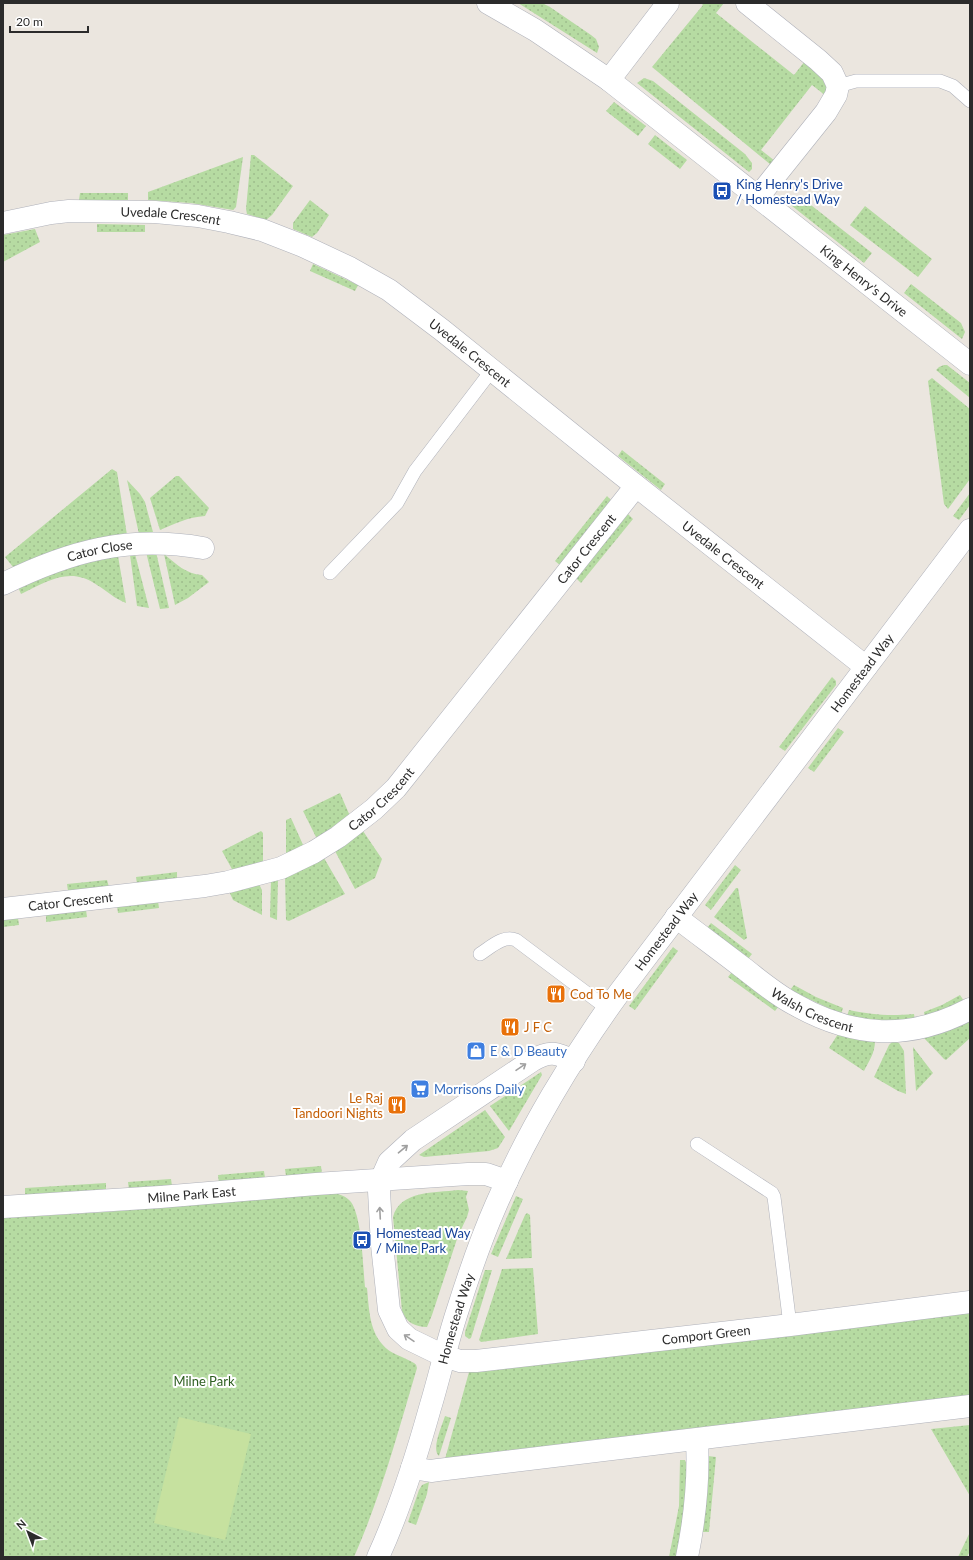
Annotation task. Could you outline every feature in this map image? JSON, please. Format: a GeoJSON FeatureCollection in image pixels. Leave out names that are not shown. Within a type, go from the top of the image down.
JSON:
{"type":"FeatureCollection","features":[{"type":"Feature","properties":{"kind":"street","name":"King Henry's Drive"},"geometry":{"type":"LineString","coordinates":[[488,3],[535,30],[609,80],[970,364]]}},
{"type":"Feature","properties":{"kind":"street"},"geometry":{"type":"LineString","coordinates":[[609,80],[668,3]]}},
{"type":"Feature","properties":{"kind":"street"},"geometry":{"type":"LineString","coordinates":[[747,3],[818,60],[832,73],[838,86],[836,95],[826,112],[758,197]]}},
{"type":"Feature","properties":{"kind":"street","name":"Uvedale Crescent"},"geometry":{"type":"LineString","coordinates":[[3,223],[69,211],[155,212],[198,216],[262,230],[350,268],[389,290],[430,320],[636,486],[866,667]]}},
{"type":"Feature","properties":{"kind":"street","name":"Cator Crescent"},"geometry":{"type":"LineString","coordinates":[[3,909],[228,882],[281,868],[314,852],[338,837],[374,810],[401,782],[636,486]]}},
{"type":"Feature","properties":{"kind":"street","name":"Homestead Way"},"geometry":{"type":"LineString","coordinates":[[378,1557],[390,1529],[412,1468],[444,1356],[482,1241],[495,1206],[507,1180],[541,1116],[574,1061],[608,1009],[676,917],[970,530]]}},
{"type":"Feature","properties":{"kind":"street","name":"Cator Close"},"geometry":{"type":"LineString","coordinates":[[3,584],[64,558],[110,546],[158,543],[181,544],[203,548]]}},
{"type":"Feature","properties":{"kind":"street","name":"Walsh Crescent"},"geometry":{"type":"LineString","coordinates":[[676,917],[771,989],[800,1007],[833,1022],[854,1028],[875,1031],[907,1031],[939,1024],[970,1009]]}},
{"type":"Feature","properties":{"kind":"street"},"geometry":{"type":"LineString","coordinates":[[444,1356],[409,1339],[398,1329],[391,1317],[382,1245],[379,1191],[381,1180],[389,1162],[404,1147],[533,1060],[546,1054],[553,1053],[574,1061]]}},
{"type":"Feature","properties":{"kind":"street","name":"Milne Park East"},"geometry":{"type":"LineString","coordinates":[[3,1207],[160,1198],[381,1180],[480,1174],[486,1174],[507,1180]]}},
{"type":"Feature","properties":{"kind":"street","name":"Comport Green"},"geometry":{"type":"LineString","coordinates":[[444,1356],[460,1361],[476,1361],[790,1325],[970,1302]]}},
{"type":"Feature","properties":{"kind":"street"},"geometry":{"type":"LineString","coordinates":[[412,1468],[431,1471],[970,1406]]}},
{"type":"Feature","properties":{"kind":"street"},"geometry":{"type":"LineString","coordinates":[[687,1557],[696,1502],[698,1459],[697,1440]]}},
{"type":"Feature","properties":{"kind":"lane"},"geometry":{"type":"LineString","coordinates":[[838,86],[856,81],[940,81],[953,86],[970,101]]}},
{"type":"Feature","properties":{"kind":"lane"},"geometry":{"type":"LineString","coordinates":[[330,573],[397,503],[415,470],[492,370]]}},
{"type":"Feature","properties":{"kind":"lane"},"geometry":{"type":"LineString","coordinates":[[480,954],[502,940],[516,940],[608,1009]]}},
{"type":"Feature","properties":{"kind":"lane"},"geometry":{"type":"LineString","coordinates":[[697,1144],[772,1192],[790,1325]]}},
{"type":"Feature","properties":{"kind":"green space"},"geometry":{"type":"Polygon","coordinates":[[[518,3],[542,3],[550,7],[596,39],[599,47],[597,53],[518,3]]]}},
{"type":"Feature","properties":{"kind":"green space"},"geometry":{"type":"Polygon","coordinates":[[[701,3],[724,3],[716,13],[794,75],[805,61],[828,85],[826,96],[812,85],[761,150],[775,161],[771,165],[652,67],[703,5],[701,3]]]}},
{"type":"Feature","properties":{"kind":"green space"},"geometry":{"type":"Polygon","coordinates":[[[644,78],[653,81],[745,154],[752,163],[752,169],[749,172],[637,83],[644,78]]]}},
{"type":"Feature","properties":{"kind":"green space"},"geometry":{"type":"Polygon","coordinates":[[[614,102],[646,126],[638,136],[606,111],[614,102]]]}},
{"type":"Feature","properties":{"kind":"green space"},"geometry":{"type":"Polygon","coordinates":[[[655,135],[687,160],[680,169],[648,144],[655,135]]]}},
{"type":"Feature","properties":{"kind":"green space"},"geometry":{"type":"Polygon","coordinates":[[[251,155],[254,155],[293,186],[272,215],[266,220],[247,214],[246,209],[251,155]]]}},
{"type":"Feature","properties":{"kind":"green space"},"geometry":{"type":"Polygon","coordinates":[[[243,157],[236,207],[233,210],[191,203],[148,200],[148,192],[243,157]]]}},
{"type":"Feature","properties":{"kind":"green space"},"geometry":{"type":"Polygon","coordinates":[[[80,193],[128,193],[128,200],[79,200],[80,193]]]}},
{"type":"Feature","properties":{"kind":"green space"},"geometry":{"type":"Polygon","coordinates":[[[797,197],[802,198],[872,253],[864,263],[787,202],[789,199],[797,197]]]}},
{"type":"Feature","properties":{"kind":"green space"},"geometry":{"type":"Polygon","coordinates":[[[310,200],[329,215],[317,233],[312,237],[293,229],[293,223],[310,200]]]}},
{"type":"Feature","properties":{"kind":"green space"},"geometry":{"type":"Polygon","coordinates":[[[865,206],[932,259],[918,277],[850,225],[865,206]]]}},
{"type":"Feature","properties":{"kind":"green space"},"geometry":{"type":"Polygon","coordinates":[[[97,224],[145,225],[145,232],[97,232],[97,224]]]}},
{"type":"Feature","properties":{"kind":"green space"},"geometry":{"type":"Polygon","coordinates":[[[35,229],[40,242],[3,262],[3,235],[35,229]]]}},
{"type":"Feature","properties":{"kind":"green space"},"geometry":{"type":"Polygon","coordinates":[[[313,264],[358,285],[355,291],[310,271],[313,264]]]}},
{"type":"Feature","properties":{"kind":"green space"},"geometry":{"type":"Polygon","coordinates":[[[911,284],[961,323],[965,332],[962,339],[904,293],[911,284]]]}},
{"type":"Feature","properties":{"kind":"green space"},"geometry":{"type":"Polygon","coordinates":[[[944,365],[947,365],[970,383],[970,398],[936,370],[944,365]]]}},
{"type":"Feature","properties":{"kind":"green space"},"geometry":{"type":"Polygon","coordinates":[[[932,378],[970,409],[970,479],[948,509],[944,504],[928,381],[932,378]]]}},
{"type":"Feature","properties":{"kind":"green space"},"geometry":{"type":"Polygon","coordinates":[[[622,450],[665,484],[661,490],[618,456],[622,450]]]}},
{"type":"Feature","properties":{"kind":"green space"},"geometry":{"type":"Polygon","coordinates":[[[112,469],[117,472],[127,535],[97,539],[68,546],[13,567],[5,557],[112,469]]]}},
{"type":"Feature","properties":{"kind":"green space"},"geometry":{"type":"Polygon","coordinates":[[[176,476],[179,476],[209,508],[205,516],[187,519],[160,530],[150,498],[176,476]]]}},
{"type":"Feature","properties":{"kind":"green space"},"geometry":{"type":"Polygon","coordinates":[[[127,480],[145,502],[153,532],[139,534],[127,480]]]}},
{"type":"Feature","properties":{"kind":"green space"},"geometry":{"type":"Polygon","coordinates":[[[970,493],[970,505],[959,520],[953,516],[970,493]]]}},
{"type":"Feature","properties":{"kind":"green space"},"geometry":{"type":"Polygon","coordinates":[[[607,496],[612,501],[561,566],[555,561],[607,496]]]}},
{"type":"Feature","properties":{"kind":"green space"},"geometry":{"type":"Polygon","coordinates":[[[628,514],[633,519],[581,583],[576,578],[628,514]]]}},
{"type":"Feature","properties":{"kind":"green space"},"geometry":{"type":"Polygon","coordinates":[[[146,552],[156,552],[169,608],[160,609],[146,552]]]}},
{"type":"Feature","properties":{"kind":"green space"},"geometry":{"type":"Polygon","coordinates":[[[135,554],[149,608],[137,606],[130,555],[135,554]]]}},
{"type":"Feature","properties":{"kind":"green space"},"geometry":{"type":"Polygon","coordinates":[[[164,554],[182,568],[191,573],[202,575],[209,582],[188,598],[175,605],[164,554]]]}},
{"type":"Feature","properties":{"kind":"green space"},"geometry":{"type":"Polygon","coordinates":[[[118,556],[126,603],[87,579],[78,577],[68,576],[50,580],[21,594],[18,587],[68,567],[118,556]]]}},
{"type":"Feature","properties":{"kind":"green space"},"geometry":{"type":"Polygon","coordinates":[[[832,677],[836,681],[836,685],[785,751],[779,747],[832,677]]]}},
{"type":"Feature","properties":{"kind":"green space"},"geometry":{"type":"Polygon","coordinates":[[[838,728],[844,732],[814,772],[808,768],[838,728]]]}},
{"type":"Feature","properties":{"kind":"green space"},"geometry":{"type":"Polygon","coordinates":[[[340,793],[350,816],[317,839],[303,811],[340,793]]]}},
{"type":"Feature","properties":{"kind":"green space"},"geometry":{"type":"Polygon","coordinates":[[[291,818],[304,847],[286,854],[286,820],[291,818]]]}},
{"type":"Feature","properties":{"kind":"green space"},"geometry":{"type":"Polygon","coordinates":[[[261,831],[263,833],[263,863],[233,871],[222,851],[261,831]]]}},
{"type":"Feature","properties":{"kind":"green space"},"geometry":{"type":"Polygon","coordinates":[[[363,831],[382,859],[375,878],[355,889],[335,851],[363,831]]]}},
{"type":"Feature","properties":{"kind":"green space"},"geometry":{"type":"Polygon","coordinates":[[[324,858],[345,894],[289,921],[286,920],[285,876],[324,858]]]}},
{"type":"Feature","properties":{"kind":"green space"},"geometry":{"type":"Polygon","coordinates":[[[735,865],[741,870],[711,910],[705,905],[735,865]]]}},
{"type":"Feature","properties":{"kind":"green space"},"geometry":{"type":"Polygon","coordinates":[[[177,872],[177,878],[137,884],[136,877],[177,872]]]}},
{"type":"Feature","properties":{"kind":"green space"},"geometry":{"type":"Polygon","coordinates":[[[278,879],[277,920],[270,917],[271,881],[278,879]]]}},
{"type":"Feature","properties":{"kind":"green space"},"geometry":{"type":"Polygon","coordinates":[[[107,880],[109,887],[68,891],[67,884],[107,880]]]}},
{"type":"Feature","properties":{"kind":"green space"},"geometry":{"type":"Polygon","coordinates":[[[259,884],[262,890],[262,915],[233,900],[229,891],[259,884]]]}},
{"type":"Feature","properties":{"kind":"green space"},"geometry":{"type":"Polygon","coordinates":[[[736,888],[738,888],[747,938],[744,940],[714,917],[736,888]]]}},
{"type":"Feature","properties":{"kind":"green space"},"geometry":{"type":"Polygon","coordinates":[[[158,901],[159,908],[118,913],[117,906],[158,901]]]}},
{"type":"Feature","properties":{"kind":"green space"},"geometry":{"type":"Polygon","coordinates":[[[86,910],[87,917],[46,922],[46,915],[86,910]]]}},
{"type":"Feature","properties":{"kind":"green space"},"geometry":{"type":"Polygon","coordinates":[[[18,918],[19,925],[3,927],[3,920],[18,918]]]}},
{"type":"Feature","properties":{"kind":"green space"},"geometry":{"type":"Polygon","coordinates":[[[711,923],[752,954],[748,959],[707,928],[711,923]]]}},
{"type":"Feature","properties":{"kind":"green space"},"geometry":{"type":"Polygon","coordinates":[[[673,947],[678,951],[635,1010],[629,1006],[673,947]]]}},
{"type":"Feature","properties":{"kind":"green space"},"geometry":{"type":"Polygon","coordinates":[[[732,972],[779,1006],[775,1011],[728,977],[732,972]]]}},
{"type":"Feature","properties":{"kind":"green space"},"geometry":{"type":"Polygon","coordinates":[[[794,985],[816,997],[843,1008],[841,1014],[790,990],[794,985]]]}},
{"type":"Feature","properties":{"kind":"green space"},"geometry":{"type":"Polygon","coordinates":[[[960,995],[964,1001],[925,1018],[924,1012],[942,1005],[960,995]]]}},
{"type":"Feature","properties":{"kind":"green space"},"geometry":{"type":"Polygon","coordinates":[[[849,1010],[881,1015],[914,1014],[915,1020],[894,1022],[847,1016],[849,1010]]]}},
{"type":"Feature","properties":{"kind":"green space"},"geometry":{"type":"Polygon","coordinates":[[[970,1020],[970,1038],[946,1060],[924,1038],[948,1031],[970,1020]]]}},
{"type":"Feature","properties":{"kind":"green space"},"geometry":{"type":"Polygon","coordinates":[[[838,1034],[875,1041],[873,1053],[864,1071],[829,1048],[838,1034]]]}},
{"type":"Feature","properties":{"kind":"green space"},"geometry":{"type":"Polygon","coordinates":[[[893,1041],[899,1043],[904,1051],[906,1094],[874,1077],[889,1045],[893,1041]]]}},
{"type":"Feature","properties":{"kind":"green space"},"geometry":{"type":"Polygon","coordinates":[[[913,1047],[933,1073],[916,1091],[913,1047]]]}},
{"type":"Feature","properties":{"kind":"green space"},"geometry":{"type":"Polygon","coordinates":[[[541,1072],[542,1075],[509,1131],[490,1106],[541,1072]]]}},
{"type":"Feature","properties":{"kind":"green space"},"geometry":{"type":"Polygon","coordinates":[[[485,1110],[505,1137],[498,1148],[489,1151],[424,1157],[419,1155],[485,1110]]]}},
{"type":"Feature","properties":{"kind":"green space"},"geometry":{"type":"Polygon","coordinates":[[[321,1166],[322,1174],[286,1176],[285,1169],[321,1166]]]}},
{"type":"Feature","properties":{"kind":"green space"},"geometry":{"type":"Polygon","coordinates":[[[264,1171],[265,1178],[219,1183],[218,1175],[264,1171]]]}},
{"type":"Feature","properties":{"kind":"green space"},"geometry":{"type":"Polygon","coordinates":[[[171,1179],[172,1186],[129,1190],[128,1182],[171,1179]]]}},
{"type":"Feature","properties":{"kind":"green space"},"geometry":{"type":"Polygon","coordinates":[[[106,1183],[106,1190],[25,1195],[25,1188],[106,1183]]]}},
{"type":"Feature","properties":{"kind":"green space"},"geometry":{"type":"Polygon","coordinates":[[[458,1190],[468,1191],[466,1197],[469,1210],[467,1217],[458,1236],[427,1327],[419,1326],[409,1321],[402,1311],[393,1217],[397,1208],[411,1197],[420,1194],[458,1190]]]}},
{"type":"Feature","properties":{"kind":"green space","name":"Milne Park"},"geometry":{"type":"Polygon","coordinates":[[[332,1193],[347,1198],[355,1209],[360,1230],[365,1287],[367,1288],[370,1318],[374,1332],[386,1348],[414,1363],[417,1368],[373,1511],[354,1557],[3,1557],[3,1218],[105,1212],[332,1193]]]}},
{"type":"Feature","properties":{"kind":"green space"},"geometry":{"type":"Polygon","coordinates":[[[516,1196],[523,1199],[498,1257],[491,1254],[516,1196]]]}},
{"type":"Feature","properties":{"kind":"green space"},"geometry":{"type":"Polygon","coordinates":[[[527,1213],[530,1215],[532,1258],[506,1259],[525,1215],[527,1213]]]}},
{"type":"Feature","properties":{"kind":"green space"},"geometry":{"type":"Polygon","coordinates":[[[533,1268],[538,1334],[481,1342],[479,1340],[502,1269],[533,1268]]]}},
{"type":"Feature","properties":{"kind":"green space"},"geometry":{"type":"Polygon","coordinates":[[[485,1270],[492,1270],[471,1338],[469,1339],[465,1336],[465,1332],[485,1270]]]}},
{"type":"Feature","properties":{"kind":"green space"},"geometry":{"type":"Polygon","coordinates":[[[970,1311],[970,1397],[445,1459],[469,1372],[970,1311]]]}},
{"type":"Feature","properties":{"kind":"green space"},"geometry":{"type":"Polygon","coordinates":[[[445,1416],[451,1418],[439,1456],[436,1448],[445,1416]]]}},
{"type":"Feature","properties":{"kind":"green space"},"geometry":{"type":"Polygon","coordinates":[[[179,1417],[251,1434],[225,1540],[154,1523],[179,1417]]]}},
{"type":"Feature","properties":{"kind":"green space"},"geometry":{"type":"Polygon","coordinates":[[[970,1425],[970,1496],[931,1429],[970,1425]]]}},
{"type":"Feature","properties":{"kind":"green space"},"geometry":{"type":"Polygon","coordinates":[[[708,1456],[716,1457],[709,1532],[702,1532],[708,1456]]]}},
{"type":"Feature","properties":{"kind":"green space"},"geometry":{"type":"Polygon","coordinates":[[[680,1460],[685,1460],[687,1467],[686,1506],[676,1557],[669,1557],[679,1506],[680,1460]]]}},
{"type":"Feature","properties":{"kind":"green space"},"geometry":{"type":"Polygon","coordinates":[[[429,1482],[427,1494],[416,1525],[408,1522],[419,1490],[422,1485],[429,1482]]]}},
{"type":"Feature","properties":{"kind":"green space"},"geometry":{"type":"Polygon","coordinates":[[[970,1532],[970,1551],[967,1557],[958,1557],[970,1532]]]}},
{"type":"Feature","properties":{"kind":"place","name":"King Henry's Drive / Homestead Way"},"geometry":{"type":"Point","coordinates":[722,191]}},
{"type":"Feature","properties":{"kind":"place","name":"Cod To Me"},"geometry":{"type":"Point","coordinates":[556,994]}},
{"type":"Feature","properties":{"kind":"place","name":"J F C"},"geometry":{"type":"Point","coordinates":[510,1027]}},
{"type":"Feature","properties":{"kind":"place","name":"E & D Beauty"},"geometry":{"type":"Point","coordinates":[476,1051]}},
{"type":"Feature","properties":{"kind":"place","name":"Morrisons Daily"},"geometry":{"type":"Point","coordinates":[420,1089]}},
{"type":"Feature","properties":{"kind":"place","name":"Le Raj Tandoori Nights"},"geometry":{"type":"Point","coordinates":[397,1105]}},
{"type":"Feature","properties":{"kind":"place","name":"Homestead Way / Milne Park"},"geometry":{"type":"Point","coordinates":[362,1240]}}]}
